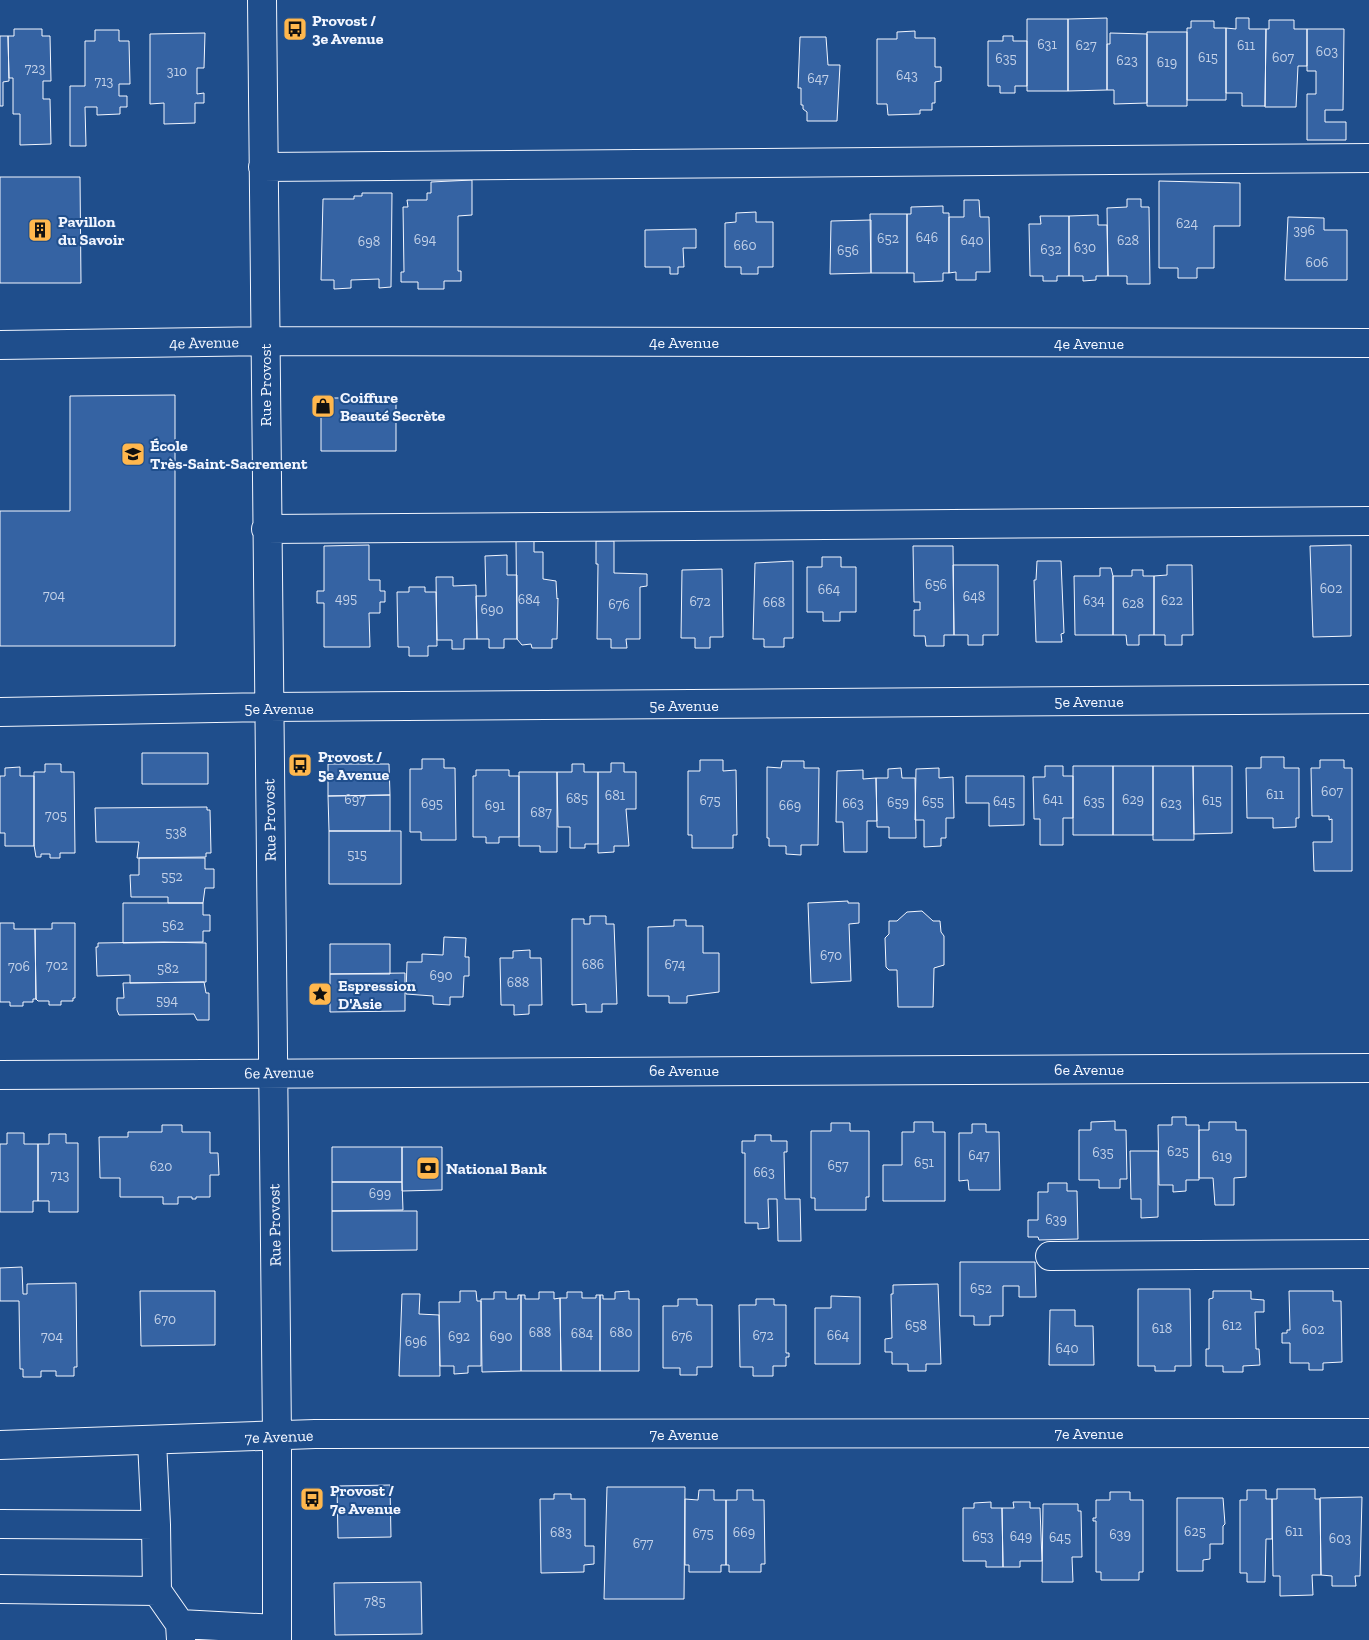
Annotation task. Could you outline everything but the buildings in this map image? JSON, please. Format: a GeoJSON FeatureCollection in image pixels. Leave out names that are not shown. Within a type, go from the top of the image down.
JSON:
{"type":"FeatureCollection","features":[{"type":"Feature","properties":{"kind":"street","name":"Rue Provost"},"geometry":{"type":"LineString","coordinates":[[262,0],[266,529],[277,1436],[277,1635]]}},
{"type":"Feature","properties":{"kind":"street"},"geometry":{"type":"LineString","coordinates":[[263,167],[1369,158]]}},
{"type":"Feature","properties":{"kind":"street","name":"4e Avenue"},"geometry":{"type":"LineString","coordinates":[[0,344],[265,341],[1369,344]]}},
{"type":"Feature","properties":{"kind":"street"},"geometry":{"type":"LineString","coordinates":[[266,529],[1369,520]]}},
{"type":"Feature","properties":{"kind":"street","name":"5e Avenue"},"geometry":{"type":"LineString","coordinates":[[0,712],[268,707],[1369,699]]}},
{"type":"Feature","properties":{"kind":"street","name":"6e Avenue"},"geometry":{"type":"LineString","coordinates":[[0,1075],[272,1072],[1369,1068]]}},
{"type":"Feature","properties":{"kind":"street"},"geometry":{"type":"LineString","coordinates":[[1050,1256],[1369,1254]]}},
{"type":"Feature","properties":{"kind":"street","name":"7e Avenue"},"geometry":{"type":"LineString","coordinates":[[0,1445],[315,1434],[1369,1433]]}},
{"type":"Feature","properties":{"kind":"street"},"geometry":{"type":"LineString","coordinates":[[152,1441],[157,1591],[181,1632],[277,1635]]}},
{"type":"Feature","properties":{"kind":"street"},"geometry":{"type":"LineString","coordinates":[[0,1524],[156,1525]]}},
{"type":"Feature","properties":{"kind":"street"},"geometry":{"type":"LineString","coordinates":[[0,1589],[157,1591]]}},
{"type":"Feature","properties":{"kind":"place","name":"Provost / 3e Avenue"},"geometry":{"type":"Point","coordinates":[295,29]}},
{"type":"Feature","properties":{"kind":"place","name":"Pavillon du Savoir"},"geometry":{"type":"Point","coordinates":[40,230]}},
{"type":"Feature","properties":{"kind":"place","name":"Coiffure Beauté Secrète"},"geometry":{"type":"Point","coordinates":[323,406]}},
{"type":"Feature","properties":{"kind":"place","name":"École Très-Saint-Sacrement"},"geometry":{"type":"Point","coordinates":[133,454]}},
{"type":"Feature","properties":{"kind":"place","name":"Provost / 5e Avenue"},"geometry":{"type":"Point","coordinates":[300,765]}},
{"type":"Feature","properties":{"kind":"place","name":"Espression D'Asie"},"geometry":{"type":"Point","coordinates":[320,994]}},
{"type":"Feature","properties":{"kind":"place","name":"National Bank"},"geometry":{"type":"Point","coordinates":[428,1168]}},
{"type":"Feature","properties":{"kind":"place","name":"Provost / 7e Avenue"},"geometry":{"type":"Point","coordinates":[312,1499]}}]}
